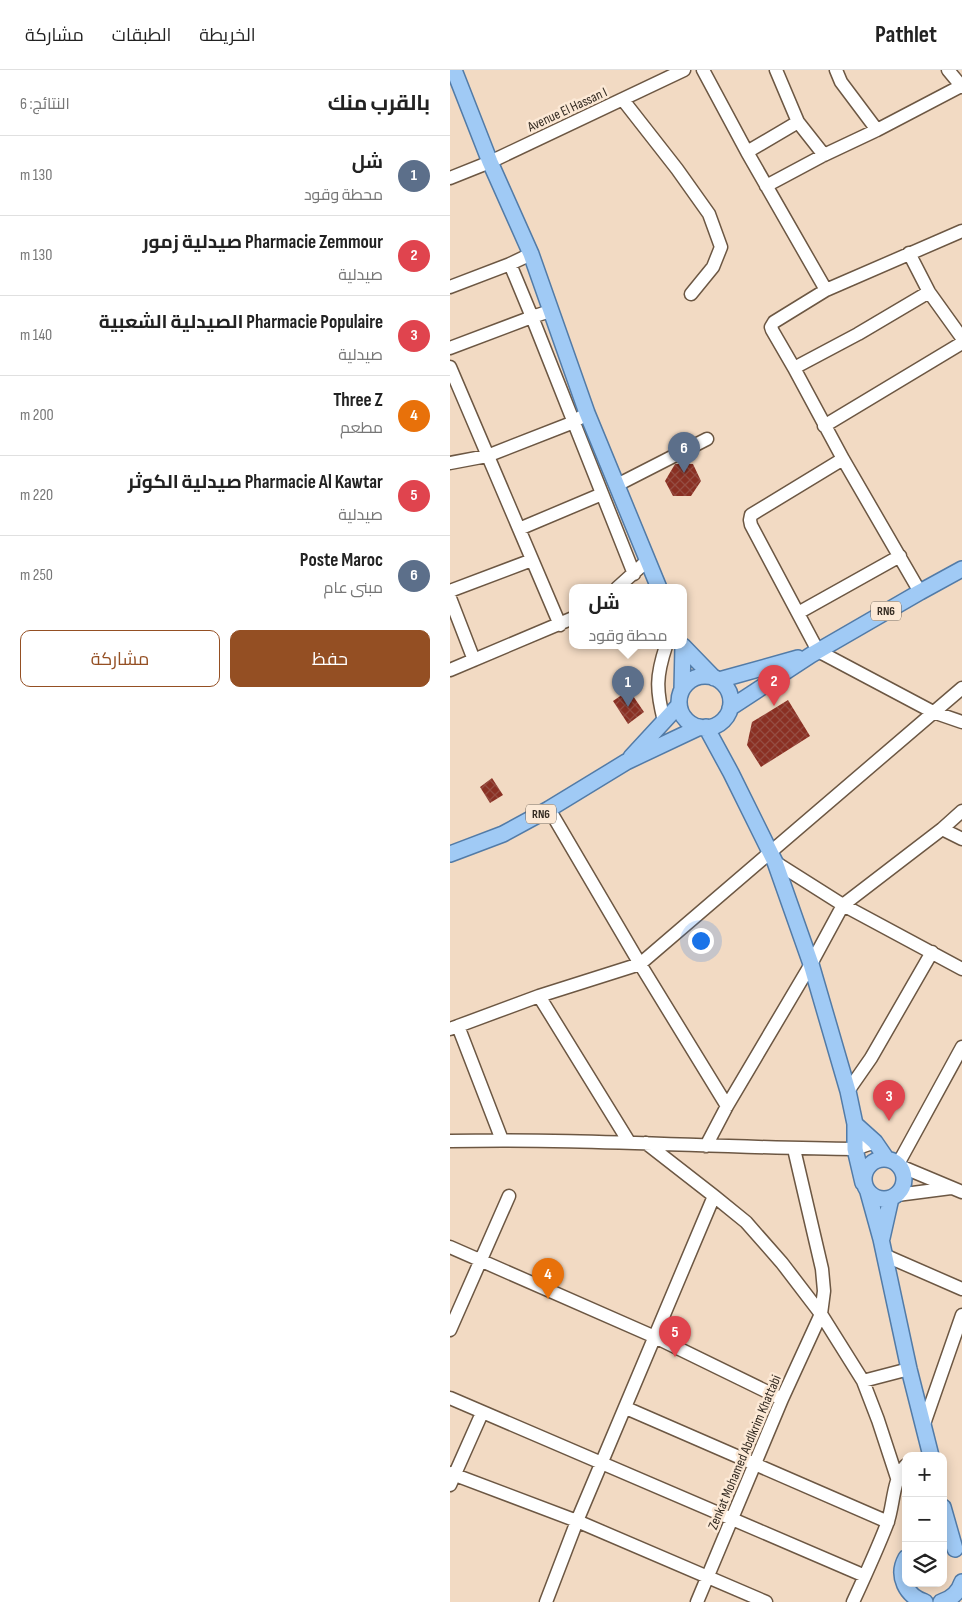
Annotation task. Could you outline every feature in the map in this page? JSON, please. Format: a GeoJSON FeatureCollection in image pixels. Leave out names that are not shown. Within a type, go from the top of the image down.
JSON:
{"type":"FeatureCollection","features":[{"type":"Feature","properties":{"kind":"main road"},"geometry":{"type":"LineString","coordinates":[[454,70],[490,162],[530,254],[587,413],[657,584]]}},
{"type":"Feature","properties":{"kind":"main road","name":"RN6"},"geometry":{"type":"LineString","coordinates":[[450,854],[503,834],[626,762],[703,727],[713,726],[726,717],[730,708],[815,653],[962,569]]}},
{"type":"Feature","properties":{"kind":"main road"},"geometry":{"type":"LineString","coordinates":[[683,649],[681,712],[692,724],[703,727],[731,773],[772,857],[811,964],[848,1091],[855,1124],[855,1149],[881,1239],[909,1369],[930,1452]]}},
{"type":"Feature","properties":{"kind":"main road"},"geometry":{"type":"LineString","coordinates":[[686,649],[724,685],[729,692],[730,708]]}},
{"type":"Feature","properties":{"kind":"main road","name":"RN6"},"geometry":{"type":"LineString","coordinates":[[626,762],[664,721],[692,679],[699,676],[716,679],[815,653]]}},
{"type":"Feature","properties":{"kind":"main road"},"geometry":{"type":"LineString","coordinates":[[720,722],[731,773]]}},
{"type":"Feature","properties":{"kind":"main road"},"geometry":{"type":"LineString","coordinates":[[855,1124],[904,1173],[902,1188],[894,1196],[881,1239]]}},
{"type":"Feature","properties":{"kind":"main road"},"geometry":{"type":"LineString","coordinates":[[894,1196],[883,1199],[875,1197],[866,1188],[864,1175],[866,1168],[871,1162],[878,1159],[895,1163]]}},
{"type":"Feature","properties":{"kind":"main road"},"geometry":{"type":"LineString","coordinates":[[947,1520],[956,1549]]}},
{"type":"Feature","properties":{"kind":"main road"},"geometry":{"type":"LineString","coordinates":[[943,1602],[956,1593],[961,1585]]}},
{"type":"Feature","properties":{"kind":"main road"},"geometry":{"type":"LineString","coordinates":[[906,1587],[916,1600]]}},
{"type":"Feature","properties":{"kind":"street","name":"Avenue El Hassan I"},"geometry":{"type":"LineString","coordinates":[[450,178],[490,162],[684,70]]}},
{"type":"Feature","properties":{"kind":"street"},"geometry":{"type":"LineString","coordinates":[[702,70],[826,290]]}},
{"type":"Feature","properties":{"kind":"street"},"geometry":{"type":"LineString","coordinates":[[776,70],[798,122],[824,155]]}},
{"type":"Feature","properties":{"kind":"street"},"geometry":{"type":"LineString","coordinates":[[836,70],[841,82],[878,130]]}},
{"type":"Feature","properties":{"kind":"street"},"geometry":{"type":"LineString","coordinates":[[766,186],[961,86],[948,70]]}},
{"type":"Feature","properties":{"kind":"street"},"geometry":{"type":"LineString","coordinates":[[622,100],[677,169],[709,214],[721,247],[713,267],[691,294]]}},
{"type":"Feature","properties":{"kind":"street"},"geometry":{"type":"LineString","coordinates":[[747,152],[798,122]]}},
{"type":"Feature","properties":{"kind":"street"},"geometry":{"type":"LineString","coordinates":[[920,592],[824,426],[772,330],[772,324],[826,290],[962,231]]}},
{"type":"Feature","properties":{"kind":"street"},"geometry":{"type":"LineString","coordinates":[[909,253],[929,292],[962,338]]}},
{"type":"Feature","properties":{"kind":"street"},"geometry":{"type":"LineString","coordinates":[[450,287],[510,264],[530,254]]}},
{"type":"Feature","properties":{"kind":"street"},"geometry":{"type":"LineString","coordinates":[[510,264],[634,574]]}},
{"type":"Feature","properties":{"kind":"street"},"geometry":{"type":"LineString","coordinates":[[794,368],[858,334],[929,292]]}},
{"type":"Feature","properties":{"kind":"street"},"geometry":{"type":"LineString","coordinates":[[451,345],[550,312]]}},
{"type":"Feature","properties":{"kind":"street"},"geometry":{"type":"LineString","coordinates":[[824,426],[962,343]]}},
{"type":"Feature","properties":{"kind":"street"},"geometry":{"type":"LineString","coordinates":[[450,367],[560,625]]}},
{"type":"Feature","properties":{"kind":"street"},"geometry":{"type":"LineString","coordinates":[[450,463],[487,456],[574,422],[587,413]]}},
{"type":"Feature","properties":{"kind":"street"},"geometry":{"type":"LineString","coordinates":[[617,484],[707,439]]}},
{"type":"Feature","properties":{"kind":"street"},"geometry":{"type":"LineString","coordinates":[[843,460],[751,515],[750,520],[798,613],[815,653],[933,712],[962,722]]}},
{"type":"Feature","properties":{"kind":"street"},"geometry":{"type":"LineString","coordinates":[[519,529],[602,494]]}},
{"type":"Feature","properties":{"kind":"street"},"geometry":{"type":"LineString","coordinates":[[798,613],[900,556]]}},
{"type":"Feature","properties":{"kind":"street"},"geometry":{"type":"LineString","coordinates":[[450,591],[532,560]]}},
{"type":"Feature","properties":{"kind":"street"},"geometry":{"type":"LineString","coordinates":[[622,584],[648,560]]}},
{"type":"Feature","properties":{"kind":"street"},"geometry":{"type":"LineString","coordinates":[[450,598],[453,613],[474,660]]}},
{"type":"Feature","properties":{"kind":"street"},"geometry":{"type":"LineString","coordinates":[[450,670],[569,620]]}},
{"type":"Feature","properties":{"kind":"street"},"geometry":{"type":"LineString","coordinates":[[664,721],[658,701],[658,684],[660,663],[665,649]]}},
{"type":"Feature","properties":{"kind":"street"},"geometry":{"type":"LineString","coordinates":[[502,1140],[454,1027],[539,996],[640,964],[772,857],[962,688]]}},
{"type":"Feature","properties":{"kind":"street"},"geometry":{"type":"LineString","coordinates":[[548,809],[727,1106]]}},
{"type":"Feature","properties":{"kind":"street"},"geometry":{"type":"LineString","coordinates":[[706,1146],[727,1106],[811,964],[843,905],[942,829],[962,811]]}},
{"type":"Feature","properties":{"kind":"street"},"geometry":{"type":"LineString","coordinates":[[942,829],[962,839]]}},
{"type":"Feature","properties":{"kind":"street"},"geometry":{"type":"LineString","coordinates":[[772,857],[843,905],[962,969]]}},
{"type":"Feature","properties":{"kind":"street"},"geometry":{"type":"LineString","coordinates":[[848,1091],[872,1058],[932,952]]}},
{"type":"Feature","properties":{"kind":"street"},"geometry":{"type":"LineString","coordinates":[[539,996],[629,1142]]}},
{"type":"Feature","properties":{"kind":"street"},"geometry":{"type":"LineString","coordinates":[[957,1190],[895,1163],[962,1047]]}},
{"type":"Feature","properties":{"kind":"street"},"geometry":{"type":"LineString","coordinates":[[450,1141],[629,1142],[706,1146],[855,1149],[875,1142]]}},
{"type":"Feature","properties":{"kind":"street"},"geometry":{"type":"LineString","coordinates":[[646,1143],[746,1222],[782,1263],[821,1314],[863,1381],[898,1480]]}},
{"type":"Feature","properties":{"kind":"street","name":"Zenkat Mohamed Abdlkrim Khattabi"},"geometry":{"type":"LineString","coordinates":[[697,1602],[782,1399],[821,1314],[824,1290],[822,1269],[794,1148]]}},
{"type":"Feature","properties":{"kind":"street"},"geometry":{"type":"LineString","coordinates":[[894,1196],[957,1190]]}},
{"type":"Feature","properties":{"kind":"street"},"geometry":{"type":"LineString","coordinates":[[450,1330],[509,1196]]}},
{"type":"Feature","properties":{"kind":"street"},"geometry":{"type":"LineString","coordinates":[[546,1602],[601,1464],[714,1196]]}},
{"type":"Feature","properties":{"kind":"street"},"geometry":{"type":"LineString","coordinates":[[450,1247],[655,1337],[782,1399]]}},
{"type":"Feature","properties":{"kind":"street"},"geometry":{"type":"LineString","coordinates":[[884,1256],[962,1289]]}},
{"type":"Feature","properties":{"kind":"street"},"geometry":{"type":"LineString","coordinates":[[924,1424],[962,1315]]}},
{"type":"Feature","properties":{"kind":"street"},"geometry":{"type":"LineString","coordinates":[[863,1381],[909,1369]]}},
{"type":"Feature","properties":{"kind":"street"},"geometry":{"type":"LineString","coordinates":[[450,1398],[865,1576]]}},
{"type":"Feature","properties":{"kind":"street"},"geometry":{"type":"LineString","coordinates":[[626,1408],[888,1522]]}},
{"type":"Feature","properties":{"kind":"street"},"geometry":{"type":"LineString","coordinates":[[482,1413],[452,1477],[578,1521],[766,1602]]}},
{"type":"Feature","properties":{"kind":"street"},"geometry":{"type":"LineString","coordinates":[[853,1602],[888,1522],[902,1469]]}},
{"type":"Feature","properties":{"kind":"building"},"geometry":{"type":"Polygon","coordinates":[[[675,464],[693,464],[701,481],[691,496],[673,496],[665,481],[675,464]]]}},
{"type":"Feature","properties":{"kind":"building"},"geometry":{"type":"Polygon","coordinates":[[[629,690],[644,712],[628,724],[613,701],[629,690]]]}},
{"type":"Feature","properties":{"kind":"building"},"geometry":{"type":"Polygon","coordinates":[[[788,700],[810,736],[761,767],[747,745],[752,722],[788,700]]]}},
{"type":"Feature","properties":{"kind":"building"},"geometry":{"type":"Polygon","coordinates":[[[492,778],[503,795],[490,803],[480,787],[492,778]]]}},
{"type":"Feature","properties":{"kind":"place","name":"Poste Maroc"},"geometry":{"type":"Point","coordinates":[684,473]}},
{"type":"Feature","properties":{"kind":"place","name":"Pharmacie Zemmour صيدلية زمور"},"geometry":{"type":"Point","coordinates":[774,706]}},
{"type":"Feature","properties":{"kind":"place","name":"شل"},"geometry":{"type":"Point","coordinates":[628,707]}},
{"type":"Feature","properties":{"kind":"place","name":"Pharmacie Populaire الصيدلية الشعبية"},"geometry":{"type":"Point","coordinates":[889,1121]}},
{"type":"Feature","properties":{"kind":"place","name":"Three Z"},"geometry":{"type":"Point","coordinates":[548,1299]}},
{"type":"Feature","properties":{"kind":"place","name":"Pharmacie Al Kawtar صيدلية الكوثر"},"geometry":{"type":"Point","coordinates":[675,1357]}}]}
